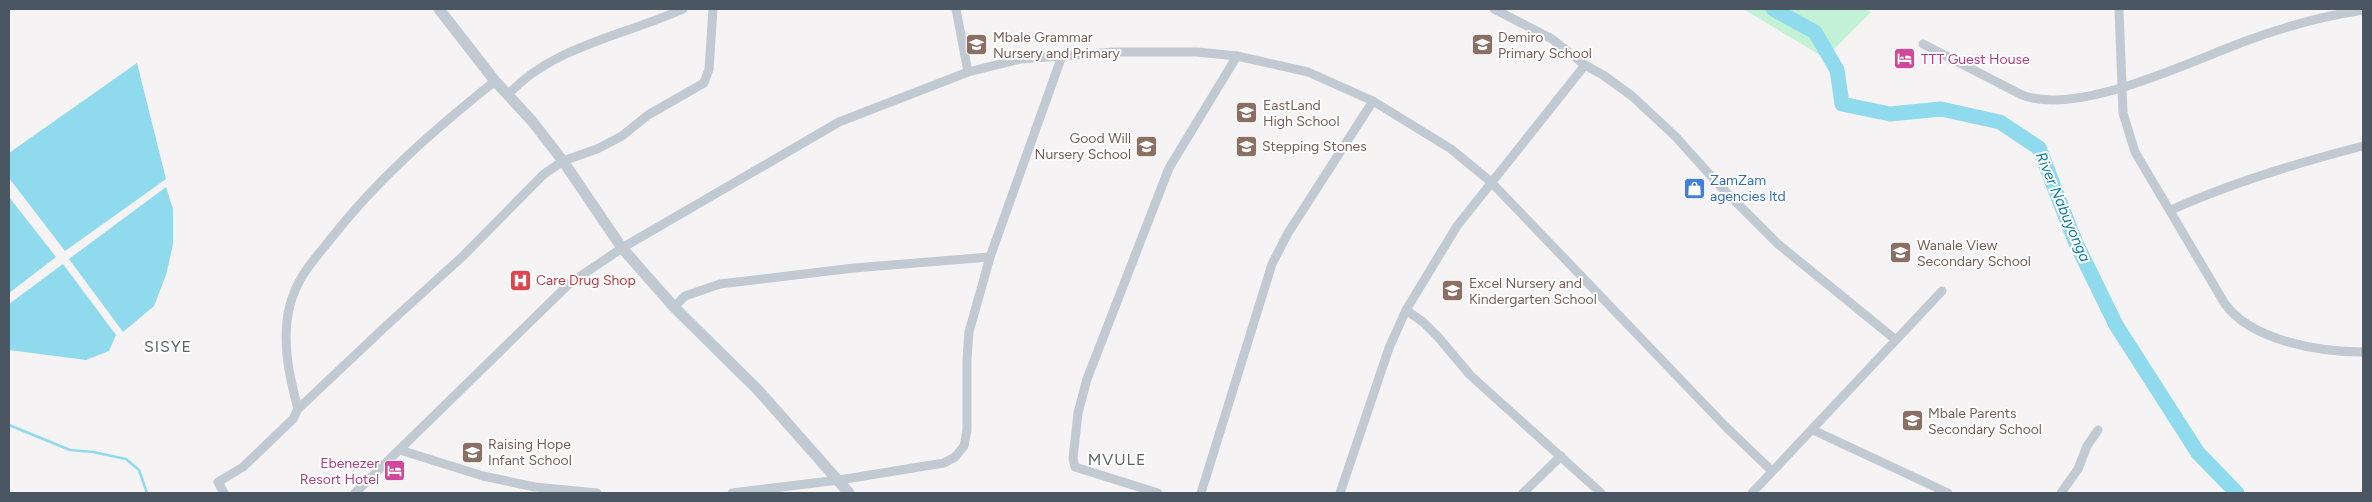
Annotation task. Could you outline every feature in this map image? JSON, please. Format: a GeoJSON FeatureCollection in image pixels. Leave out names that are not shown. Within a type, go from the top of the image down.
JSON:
{"type":"FeatureCollection","features":[{"type":"Feature","properties":{"kind":"street"},"geometry":{"type":"LineString","coordinates":[[439,9],[495,81],[532,121],[563,161],[622,248],[674,307],[758,390],[849,493]]}},
{"type":"Feature","properties":{"kind":"street"},"geometry":{"type":"LineString","coordinates":[[508,95],[519,84],[578,48],[682,9]]}},
{"type":"Feature","properties":{"kind":"street"},"geometry":{"type":"LineString","coordinates":[[224,493],[218,482],[243,467],[293,419],[298,409],[387,324],[462,258],[544,174],[563,161],[597,149],[622,136],[648,115],[704,83],[709,69],[713,9]]}},
{"type":"Feature","properties":{"kind":"street"},"geometry":{"type":"LineString","coordinates":[[956,9],[968,72]]}},
{"type":"Feature","properties":{"kind":"street"},"geometry":{"type":"LineString","coordinates":[[1494,9],[1552,39],[1585,65],[1603,75],[1632,96],[1675,136],[1721,187],[1778,244],[1896,340]]}},
{"type":"Feature","properties":{"kind":"street"},"geometry":{"type":"LineString","coordinates":[[2119,9],[2123,113],[2135,152],[2225,304],[2241,322],[2281,339],[2308,347],[2346,352],[2363,352]]}},
{"type":"Feature","properties":{"kind":"street"},"geometry":{"type":"LineString","coordinates":[[1923,44],[2033,100],[2053,100],[2121,89],[2247,40],[2344,13],[2363,10]]}},
{"type":"Feature","properties":{"kind":"street"},"geometry":{"type":"LineString","coordinates":[[355,493],[568,284],[622,248],[839,122],[968,72],[1021,59],[1115,52],[1197,52],[1238,56],[1308,72],[1373,101],[1451,149],[1491,182],[1726,427],[1772,471]]}},
{"type":"Feature","properties":{"kind":"street"},"geometry":{"type":"LineString","coordinates":[[732,493],[839,480],[944,463],[955,457],[964,446],[967,430],[969,332],[990,257],[1062,56]]}},
{"type":"Feature","properties":{"kind":"street"},"geometry":{"type":"LineString","coordinates":[[1158,493],[1075,467],[1073,458],[1078,413],[1098,351],[1169,168],[1238,56]]}},
{"type":"Feature","properties":{"kind":"street"},"geometry":{"type":"LineString","coordinates":[[1340,493],[1389,348],[1406,310],[1457,226],[1585,65]]}},
{"type":"Feature","properties":{"kind":"street"},"geometry":{"type":"LineString","coordinates":[[298,409],[286,359],[286,327],[290,306],[300,276],[356,205],[380,180],[430,134],[495,81]]}},
{"type":"Feature","properties":{"kind":"street"},"geometry":{"type":"LineString","coordinates":[[1201,493],[1272,264],[1288,233],[1373,101]]}},
{"type":"Feature","properties":{"kind":"street"},"geometry":{"type":"LineString","coordinates":[[2171,210],[2215,190],[2278,169],[2363,146]]}},
{"type":"Feature","properties":{"kind":"street"},"geometry":{"type":"LineString","coordinates":[[674,307],[685,296],[720,284],[854,268],[990,257]]}},
{"type":"Feature","properties":{"kind":"street"},"geometry":{"type":"LineString","coordinates":[[1752,493],[1942,292]]}},
{"type":"Feature","properties":{"kind":"street"},"geometry":{"type":"LineString","coordinates":[[1406,310],[1434,333],[1470,375],[1601,493]]}},
{"type":"Feature","properties":{"kind":"street"},"geometry":{"type":"LineString","coordinates":[[1813,430],[1948,493]]}},
{"type":"Feature","properties":{"kind":"street"},"geometry":{"type":"LineString","coordinates":[[2061,493],[2078,469],[2087,446],[2098,430]]}},
{"type":"Feature","properties":{"kind":"street"},"geometry":{"type":"LineString","coordinates":[[400,450],[483,476],[535,487],[597,493]]}},
{"type":"Feature","properties":{"kind":"street"},"geometry":{"type":"LineString","coordinates":[[1523,493],[1561,456]]}},
{"type":"Feature","properties":{"kind":"green space"},"geometry":{"type":"Polygon","coordinates":[[[1743,9],[1867,9],[1871,12],[1825,58],[1743,9]]]}},
{"type":"Feature","properties":{"kind":"water"},"geometry":{"type":"Polygon","coordinates":[[[137,63],[166,179],[65,251],[9,178],[9,153],[137,63]]]}},
{"type":"Feature","properties":{"kind":"water"},"geometry":{"type":"Polygon","coordinates":[[[166,187],[173,209],[173,244],[166,275],[154,306],[123,332],[69,259],[166,187]]]}},
{"type":"Feature","properties":{"kind":"water"},"geometry":{"type":"Polygon","coordinates":[[[9,197],[56,257],[9,293],[9,197]]]}},
{"type":"Feature","properties":{"kind":"water"},"geometry":{"type":"Polygon","coordinates":[[[63,264],[116,335],[109,351],[86,360],[9,350],[9,304],[63,264]]]}},
{"type":"Feature","properties":{"kind":"waterway","name":"River Nabuyonga"},"geometry":{"type":"LineString","coordinates":[[1773,9],[1815,32],[1837,70],[1842,104],[1890,114],[1941,109],[2000,122],[2039,148],[2075,241],[2116,325],[2198,453],[2237,493]]}},
{"type":"Feature","properties":{"kind":"waterway"},"geometry":{"type":"LineString","coordinates":[[9,425],[70,450],[93,452],[126,459],[139,470],[147,493]]}},
{"type":"Feature","properties":{"kind":"place","name":"Mbale Grammar Nursery and Primary"},"geometry":{"type":"Point","coordinates":[977,45]}},
{"type":"Feature","properties":{"kind":"place","name":"Demiro Primary School"},"geometry":{"type":"Point","coordinates":[1482,45]}},
{"type":"Feature","properties":{"kind":"place","name":"TTT Guest House"},"geometry":{"type":"Point","coordinates":[1905,59]}},
{"type":"Feature","properties":{"kind":"place","name":"EastLand High School"},"geometry":{"type":"Point","coordinates":[1247,113]}},
{"type":"Feature","properties":{"kind":"place","name":"Good Will Nursery School"},"geometry":{"type":"Point","coordinates":[1147,146]}},
{"type":"Feature","properties":{"kind":"place","name":"Stepping Stones"},"geometry":{"type":"Point","coordinates":[1246,146]}},
{"type":"Feature","properties":{"kind":"place","name":"ZamZam agencies ltd"},"geometry":{"type":"Point","coordinates":[1694,188]}},
{"type":"Feature","properties":{"kind":"place","name":"Wanale View Secondary School"},"geometry":{"type":"Point","coordinates":[1901,253]}},
{"type":"Feature","properties":{"kind":"place","name":"Care Drug Shop"},"geometry":{"type":"Point","coordinates":[520,280]}},
{"type":"Feature","properties":{"kind":"place","name":"Excel Nursery and Kindergarten School"},"geometry":{"type":"Point","coordinates":[1453,291]}},
{"type":"Feature","properties":{"kind":"place","name":"Mbale Parents Secondary School"},"geometry":{"type":"Point","coordinates":[1912,421]}},
{"type":"Feature","properties":{"kind":"place","name":"Raising Hope Infant School"},"geometry":{"type":"Point","coordinates":[472,452]}},
{"type":"Feature","properties":{"kind":"place","name":"Ebenezer Resort Hotel"},"geometry":{"type":"Point","coordinates":[395,471]}},
{"type":"Feature","properties":{"kind":"district","name":"SISYE"},"geometry":{"type":"Point","coordinates":[168,346]}},
{"type":"Feature","properties":{"kind":"district","name":"MVULE"},"geometry":{"type":"Point","coordinates":[1117,459]}}]}
